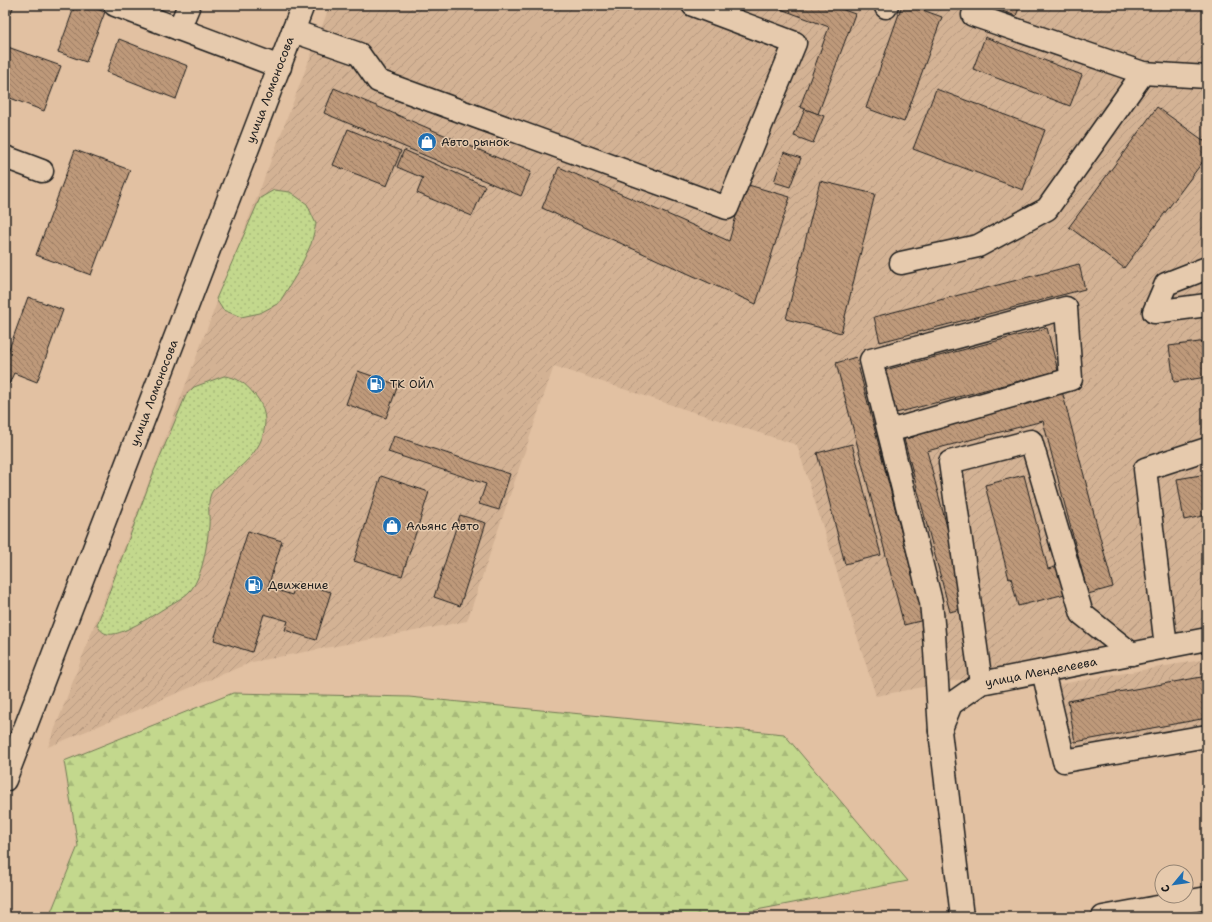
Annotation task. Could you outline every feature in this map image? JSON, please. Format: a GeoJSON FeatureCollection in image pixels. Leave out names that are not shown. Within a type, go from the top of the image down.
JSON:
{"type":"FeatureCollection","features":[{"type":"Feature","properties":{"kind":"main road"},"geometry":{"type":"LineString","coordinates":[[115,5],[280,67]]}},
{"type":"Feature","properties":{"kind":"main road"},"geometry":{"type":"LineString","coordinates":[[179,29],[189,5]]}},
{"type":"Feature","properties":{"kind":"main road","name":"улица Ломоносова"},"geometry":{"type":"LineString","coordinates":[[5,780],[303,5]]}},
{"type":"Feature","properties":{"kind":"main road"},"geometry":{"type":"LineString","coordinates":[[293,31],[359,54],[378,81],[727,208],[794,42],[693,5]]}},
{"type":"Feature","properties":{"kind":"main road"},"geometry":{"type":"LineString","coordinates":[[973,15],[1143,73],[1207,77]]}},
{"type":"Feature","properties":{"kind":"main road"},"geometry":{"type":"LineString","coordinates":[[901,263],[978,246],[1047,209],[1143,73]]}},
{"type":"Feature","properties":{"kind":"main road"},"geometry":{"type":"LineString","coordinates":[[5,157],[42,171]]}},
{"type":"Feature","properties":{"kind":"main road"},"geometry":{"type":"LineString","coordinates":[[1207,268],[1166,284],[1154,312],[1207,305]]}},
{"type":"Feature","properties":{"kind":"main road"},"geometry":{"type":"LineString","coordinates":[[889,430],[1071,379],[1066,308],[871,360],[931,602],[940,731]]}},
{"type":"Feature","properties":{"kind":"main road"},"geometry":{"type":"LineString","coordinates":[[982,683],[950,462],[1031,441],[1082,614],[1132,654]]}},
{"type":"Feature","properties":{"kind":"main road"},"geometry":{"type":"LineString","coordinates":[[1166,647],[1145,469],[1207,449]]}},
{"type":"Feature","properties":{"kind":"main road","name":"улица Менделеева"},"geometry":{"type":"LineString","coordinates":[[962,917],[940,731],[951,704],[982,683],[1166,647],[1206,643]]}},
{"type":"Feature","properties":{"kind":"main road"},"geometry":{"type":"LineString","coordinates":[[1043,671],[1064,761],[1207,736]]}},
{"type":"Feature","properties":{"kind":"main road"},"geometry":{"type":"LineString","coordinates":[[1104,917],[1207,898]]}},
{"type":"Feature","properties":{"kind":"shaded area"},"geometry":{"type":"Polygon","coordinates":[[[330,5],[1207,5],[1207,632],[876,696],[797,445],[554,366],[467,621],[252,662],[48,747],[330,5]]]}},
{"type":"Feature","properties":{"kind":"shaded area"},"geometry":{"type":"Polygon","coordinates":[[[1207,659],[1207,739],[1070,764],[1049,686],[1207,659]]]}},
{"type":"Feature","properties":{"kind":"green space"},"geometry":{"type":"Polygon","coordinates":[[[274,190],[290,192],[307,204],[316,224],[311,244],[298,272],[279,303],[260,313],[241,317],[223,310],[216,299],[260,198],[274,190]]]}},
{"type":"Feature","properties":{"kind":"green space"},"geometry":{"type":"Polygon","coordinates":[[[224,376],[237,379],[251,390],[261,403],[265,422],[263,434],[254,453],[213,490],[211,494],[209,503],[209,526],[207,541],[199,576],[191,590],[186,595],[153,616],[126,630],[113,634],[106,634],[97,625],[154,471],[186,395],[194,387],[224,376]]]}},
{"type":"Feature","properties":{"kind":"green space"},"geometry":{"type":"Polygon","coordinates":[[[233,693],[409,697],[784,734],[908,881],[720,917],[49,917],[78,846],[64,761],[233,693]]]}},
{"type":"Feature","properties":{"kind":"building"},"geometry":{"type":"Polygon","coordinates":[[[5,5],[14,5],[11,13],[5,10],[5,5]]]}},
{"type":"Feature","properties":{"kind":"building"},"geometry":{"type":"Polygon","coordinates":[[[75,5],[86,5],[105,12],[86,62],[58,52],[75,5]]]}},
{"type":"Feature","properties":{"kind":"building"},"geometry":{"type":"Polygon","coordinates":[[[770,5],[830,5],[855,14],[818,114],[800,107],[829,27],[770,5]]]}},
{"type":"Feature","properties":{"kind":"building"},"geometry":{"type":"Polygon","coordinates":[[[902,5],[909,5],[942,17],[904,122],[866,108],[902,5]]]}},
{"type":"Feature","properties":{"kind":"building"},"geometry":{"type":"Polygon","coordinates":[[[986,5],[1020,5],[1016,16],[986,5]]]}},
{"type":"Feature","properties":{"kind":"building"},"geometry":{"type":"Polygon","coordinates":[[[985,37],[1082,75],[1070,106],[973,69],[985,37]]]}},
{"type":"Feature","properties":{"kind":"building"},"geometry":{"type":"Polygon","coordinates":[[[119,39],[188,66],[176,99],[107,72],[119,39]]]}},
{"type":"Feature","properties":{"kind":"building"},"geometry":{"type":"Polygon","coordinates":[[[5,46],[61,66],[44,111],[5,96],[5,46]]]}},
{"type":"Feature","properties":{"kind":"building","name":"Авто рынок"},"geometry":{"type":"Polygon","coordinates":[[[334,88],[531,172],[521,196],[324,113],[334,88]]]}},
{"type":"Feature","properties":{"kind":"building"},"geometry":{"type":"Polygon","coordinates":[[[936,89],[1045,130],[1023,190],[913,149],[936,89]]]}},
{"type":"Feature","properties":{"kind":"building"},"geometry":{"type":"Polygon","coordinates":[[[1157,107],[1207,143],[1207,156],[1124,268],[1069,227],[1157,107]]]}},
{"type":"Feature","properties":{"kind":"building"},"geometry":{"type":"Polygon","coordinates":[[[805,109],[824,116],[813,143],[794,136],[805,109]]]}},
{"type":"Feature","properties":{"kind":"building"},"geometry":{"type":"Polygon","coordinates":[[[348,129],[401,151],[387,186],[333,165],[348,129]]]}},
{"type":"Feature","properties":{"kind":"building"},"geometry":{"type":"Polygon","coordinates":[[[75,150],[130,170],[91,275],[36,255],[75,150]]]}},
{"type":"Feature","properties":{"kind":"building"},"geometry":{"type":"Polygon","coordinates":[[[404,150],[485,186],[472,216],[417,193],[423,178],[397,167],[404,150]]]}},
{"type":"Feature","properties":{"kind":"building"},"geometry":{"type":"Polygon","coordinates":[[[784,152],[801,158],[790,187],[774,182],[784,152]]]}},
{"type":"Feature","properties":{"kind":"building"},"geometry":{"type":"Polygon","coordinates":[[[559,167],[729,241],[745,184],[790,197],[756,304],[542,208],[559,167]]]}},
{"type":"Feature","properties":{"kind":"building"},"geometry":{"type":"Polygon","coordinates":[[[820,181],[875,194],[841,333],[786,319],[820,181]]]}},
{"type":"Feature","properties":{"kind":"building"},"geometry":{"type":"Polygon","coordinates":[[[1079,264],[1085,289],[880,342],[874,317],[1079,264]]]}},
{"type":"Feature","properties":{"kind":"building"},"geometry":{"type":"Polygon","coordinates":[[[28,297],[63,310],[37,382],[14,373],[9,384],[5,382],[5,360],[28,297]]]}},
{"type":"Feature","properties":{"kind":"building"},"geometry":{"type":"Polygon","coordinates":[[[1047,328],[1058,371],[896,413],[885,370],[1047,328]]]}},
{"type":"Feature","properties":{"kind":"building"},"geometry":{"type":"Polygon","coordinates":[[[1207,341],[1207,377],[1174,382],[1169,346],[1207,341]]]}},
{"type":"Feature","properties":{"kind":"building"},"geometry":{"type":"Polygon","coordinates":[[[856,357],[924,620],[904,625],[836,363],[856,357]]]}},
{"type":"Feature","properties":{"kind":"building"},"geometry":{"type":"Polygon","coordinates":[[[358,371],[398,385],[386,418],[346,404],[358,371]]]}},
{"type":"Feature","properties":{"kind":"building"},"geometry":{"type":"Polygon","coordinates":[[[1062,391],[1113,587],[1088,594],[1043,421],[927,451],[968,607],[950,612],[904,439],[914,437],[913,430],[1062,391]]]}},
{"type":"Feature","properties":{"kind":"building"},"geometry":{"type":"Polygon","coordinates":[[[394,436],[510,474],[499,510],[479,504],[486,484],[388,452],[394,436]]]}},
{"type":"Feature","properties":{"kind":"building"},"geometry":{"type":"Polygon","coordinates":[[[852,444],[881,555],[845,564],[817,453],[852,444]]]}},
{"type":"Feature","properties":{"kind":"building"},"geometry":{"type":"Polygon","coordinates":[[[1207,474],[1207,515],[1184,520],[1177,479],[1207,474]]]}},
{"type":"Feature","properties":{"kind":"building"},"geometry":{"type":"Polygon","coordinates":[[[1024,475],[1048,569],[1062,565],[1069,593],[1018,606],[1011,578],[1009,579],[985,485],[1024,475]]]}},
{"type":"Feature","properties":{"kind":"building","name":"Альянс Авто"},"geometry":{"type":"Polygon","coordinates":[[[381,476],[429,492],[402,576],[354,561],[381,476]]]}},
{"type":"Feature","properties":{"kind":"building"},"geometry":{"type":"Polygon","coordinates":[[[460,515],[486,523],[460,606],[434,597],[460,515]]]}},
{"type":"Feature","properties":{"kind":"building"},"geometry":{"type":"Polygon","coordinates":[[[248,531],[282,541],[268,587],[292,595],[296,582],[331,592],[316,640],[285,630],[288,621],[264,614],[252,652],[214,640],[248,531]]]}},
{"type":"Feature","properties":{"kind":"building"},"geometry":{"type":"Polygon","coordinates":[[[1207,676],[1207,718],[1075,742],[1068,701],[1207,676]]]}},
{"type":"Feature","properties":{"kind":"place","name":"Авто рынок"},"geometry":{"type":"Point","coordinates":[427,142]}},
{"type":"Feature","properties":{"kind":"place","name":"ТК ОЙЛ"},"geometry":{"type":"Point","coordinates":[376,384]}},
{"type":"Feature","properties":{"kind":"place","name":"Альянс Авто"},"geometry":{"type":"Point","coordinates":[392,526]}},
{"type":"Feature","properties":{"kind":"place","name":"Движение"},"geometry":{"type":"Point","coordinates":[254,585]}}]}
